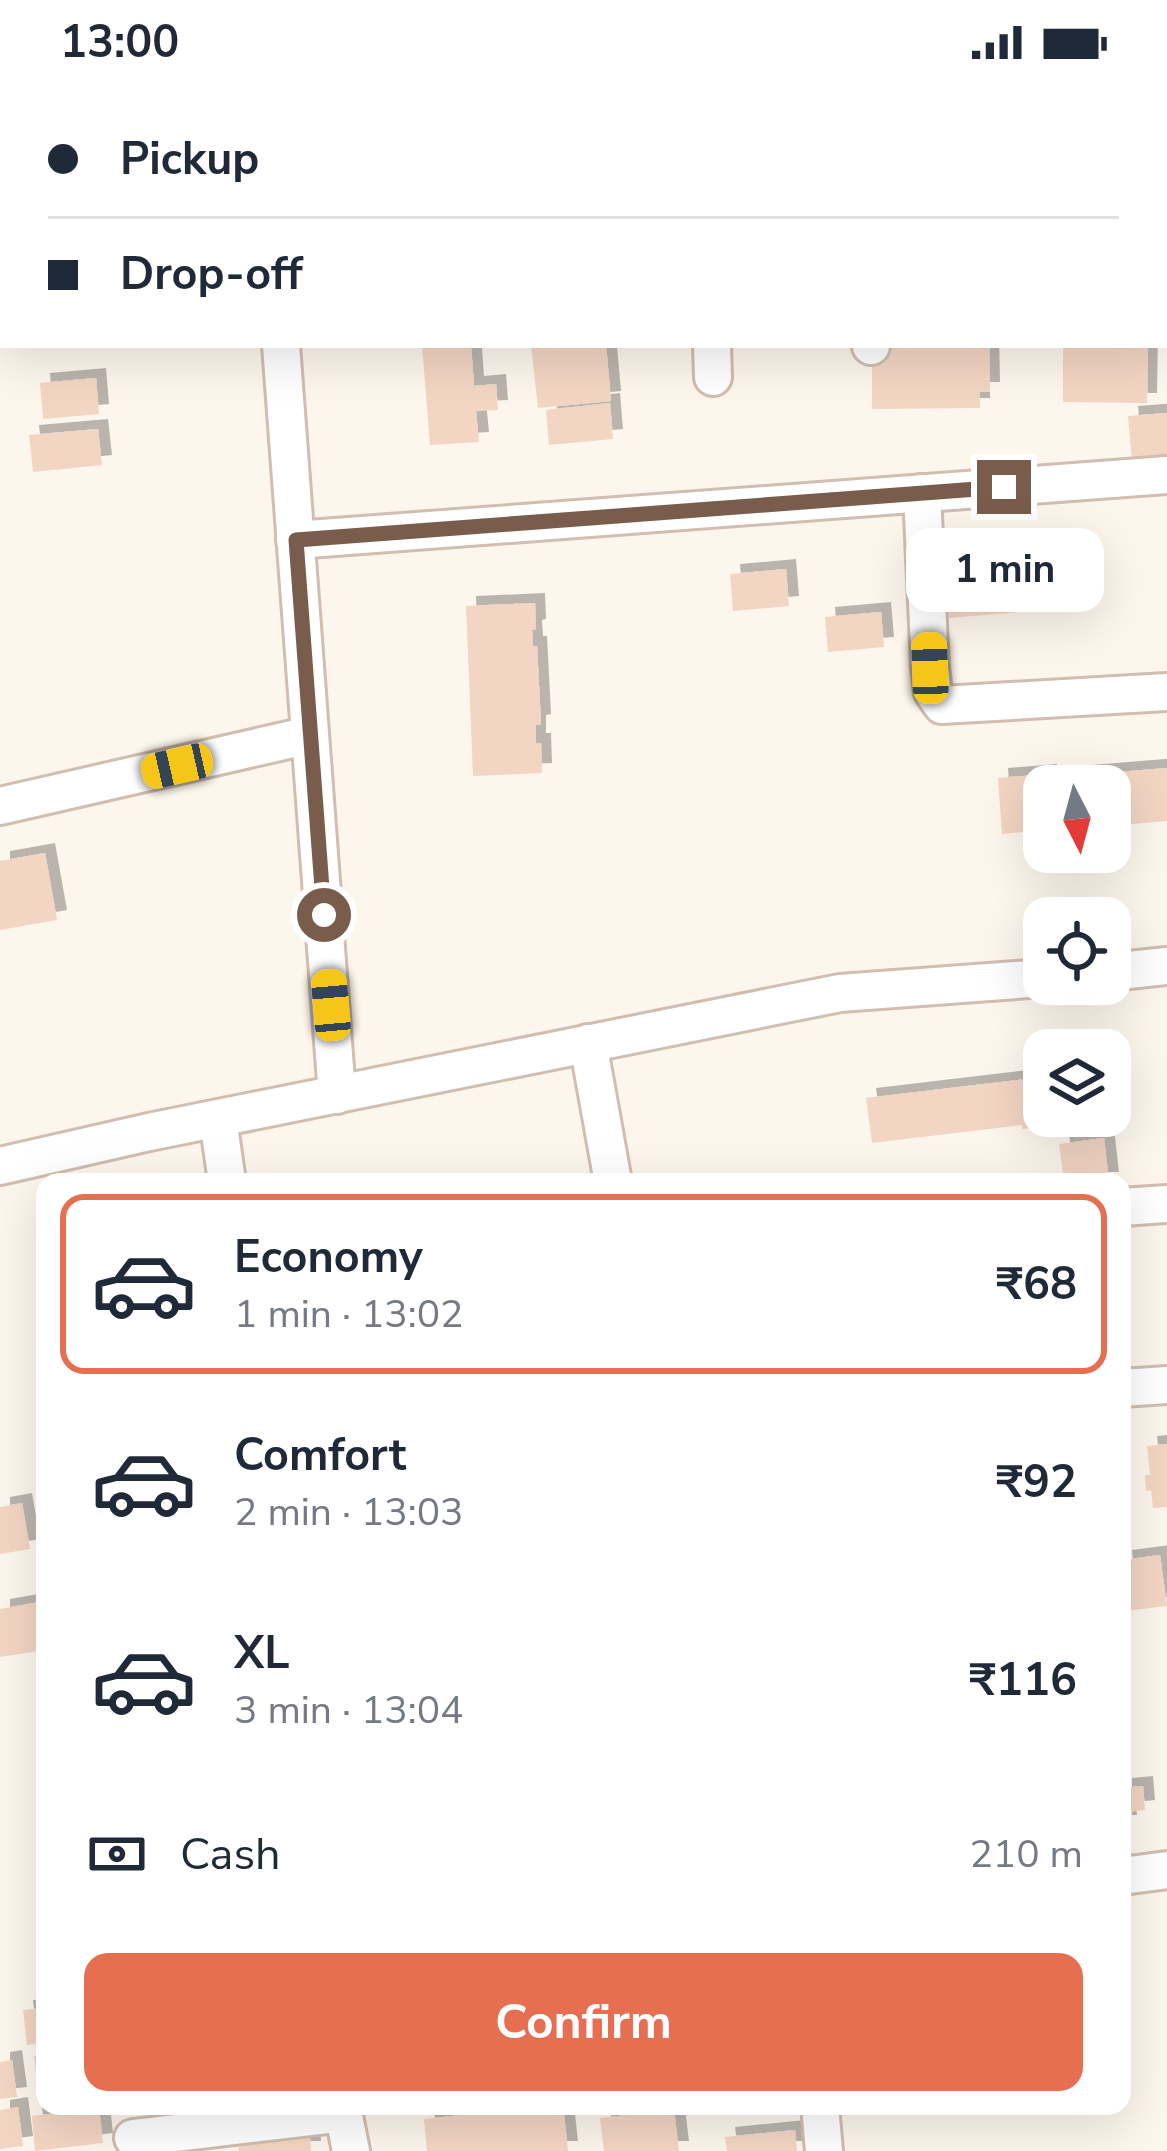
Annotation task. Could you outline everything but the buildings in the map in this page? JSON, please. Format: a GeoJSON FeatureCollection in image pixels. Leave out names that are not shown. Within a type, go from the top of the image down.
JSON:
{"type":"FeatureCollection","features":[{"type":"Feature","properties":{"kind":"street"},"geometry":{"type":"LineString","coordinates":[[280,348],[338,1095]]}},
{"type":"Feature","properties":{"kind":"street"},"geometry":{"type":"LineString","coordinates":[[296,540],[1167,475]]}},
{"type":"Feature","properties":{"kind":"street"},"geometry":{"type":"LineString","coordinates":[[922,493],[930,668],[933,692],[942,705],[1167,692]]}},
{"type":"Feature","properties":{"kind":"street"},"geometry":{"type":"LineString","coordinates":[[0,806],[310,736]]}},
{"type":"Feature","properties":{"kind":"street"},"geometry":{"type":"LineString","coordinates":[[1131,970],[1167,966]]}},
{"type":"Feature","properties":{"kind":"street"},"geometry":{"type":"LineString","coordinates":[[0,1166],[840,993],[1023,980]]}},
{"type":"Feature","properties":{"kind":"street"},"geometry":{"type":"LineString","coordinates":[[588,1043],[611,1173]]}},
{"type":"Feature","properties":{"kind":"street"},"geometry":{"type":"LineString","coordinates":[[218,1119],[226,1173]]}},
{"type":"Feature","properties":{"kind":"street"},"geometry":{"type":"LineString","coordinates":[[1131,1206],[1167,1204]]}},
{"type":"Feature","properties":{"kind":"street"},"geometry":{"type":"LineString","coordinates":[[1131,1387],[1167,1385]]}},
{"type":"Feature","properties":{"kind":"street"},"geometry":{"type":"LineString","coordinates":[[1131,1875],[1167,1870]]}},
{"type":"Feature","properties":{"kind":"street"},"geometry":{"type":"LineString","coordinates":[[132,2132],[288,2115]]}},
{"type":"Feature","properties":{"kind":"street"},"geometry":{"type":"LineString","coordinates":[[344,2115],[351,2151]]}},
{"type":"Feature","properties":{"kind":"street"},"geometry":{"type":"LineString","coordinates":[[821,2115],[824,2151]]}},
{"type":"Feature","properties":{"kind":"route"},"geometry":{"type":"LineString","coordinates":[[324,915],[296,540],[1004,487]]}}]}
